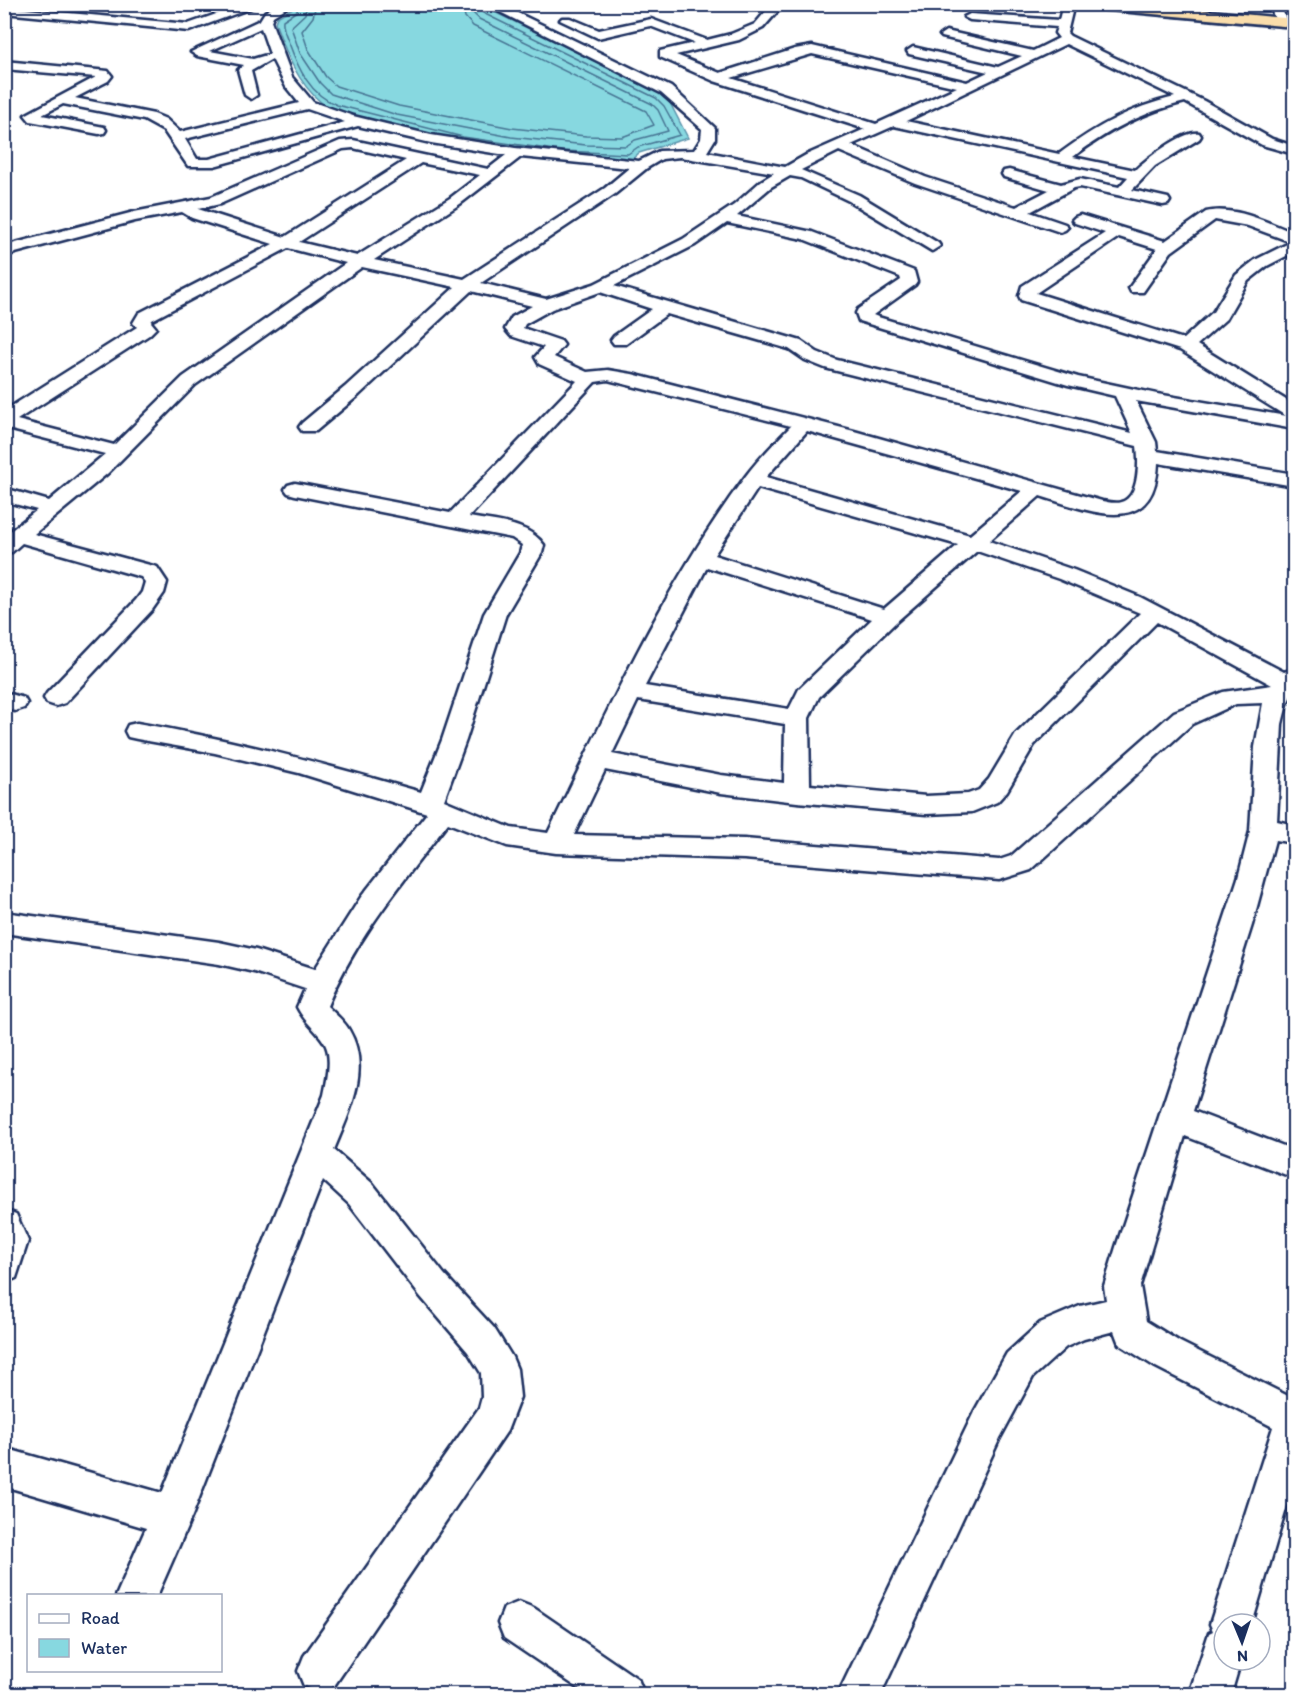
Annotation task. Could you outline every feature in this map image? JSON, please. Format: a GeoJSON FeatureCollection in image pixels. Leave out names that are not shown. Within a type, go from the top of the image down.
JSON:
{"type":"FeatureCollection","features":[{"type":"Feature","properties":{"kind":"highway"},"geometry":{"type":"LineString","coordinates":[[1087,4],[1285,17]]}},
{"type":"Feature","properties":{"kind":"highway"},"geometry":{"type":"LineString","coordinates":[[1133,4],[1285,17]]}},
{"type":"Feature","properties":{"kind":"street"},"geometry":{"type":"LineString","coordinates":[[4,10],[189,28],[257,4]]}},
{"type":"Feature","properties":{"kind":"street"},"geometry":{"type":"LineString","coordinates":[[254,63],[197,52],[265,22],[269,14],[287,4]]}},
{"type":"Feature","properties":{"kind":"street"},"geometry":{"type":"LineString","coordinates":[[489,4],[585,49],[676,97],[708,128],[709,140],[698,154]]}},
{"type":"Feature","properties":{"kind":"street"},"geometry":{"type":"LineString","coordinates":[[779,4],[767,19],[749,32],[726,40],[664,54],[718,78],[885,126],[1138,175]]}},
{"type":"Feature","properties":{"kind":"street"},"geometry":{"type":"LineString","coordinates":[[1069,4],[1065,31],[1032,54],[788,171],[766,184],[725,218],[672,252],[600,287],[546,305],[518,321],[514,329],[555,345],[544,357],[545,360],[585,378],[608,375],[626,378],[803,424],[1100,507],[1115,509],[1130,507],[1144,489],[1147,449],[1122,392]]}},
{"type":"Feature","properties":{"kind":"street"},"geometry":{"type":"LineString","coordinates":[[553,15],[598,34],[651,22],[706,44]]}},
{"type":"Feature","properties":{"kind":"street"},"geometry":{"type":"LineString","coordinates":[[970,17],[1065,31],[1267,142],[1294,150]]}},
{"type":"Feature","properties":{"kind":"street"},"geometry":{"type":"LineString","coordinates":[[265,22],[289,81],[300,99],[308,105],[360,122],[517,154],[642,165]]}},
{"type":"Feature","properties":{"kind":"street"},"geometry":{"type":"LineString","coordinates":[[749,32],[771,38]]}},
{"type":"Feature","properties":{"kind":"street"},"geometry":{"type":"LineString","coordinates":[[946,35],[1032,54]]}},
{"type":"Feature","properties":{"kind":"street"},"geometry":{"type":"LineString","coordinates":[[792,43],[812,50],[968,86]]}},
{"type":"Feature","properties":{"kind":"street"},"geometry":{"type":"LineString","coordinates":[[718,78],[812,50]]}},
{"type":"Feature","properties":{"kind":"street"},"geometry":{"type":"LineString","coordinates":[[913,51],[999,70]]}},
{"type":"Feature","properties":{"kind":"street"},"geometry":{"type":"LineString","coordinates":[[251,95],[243,74],[254,63],[276,53]]}},
{"type":"Feature","properties":{"kind":"street"},"geometry":{"type":"LineString","coordinates":[[4,65],[106,76],[34,113],[32,117],[99,130]]}},
{"type":"Feature","properties":{"kind":"street"},"geometry":{"type":"LineString","coordinates":[[1061,159],[1093,135],[1133,112],[1187,98]]}},
{"type":"Feature","properties":{"kind":"street"},"geometry":{"type":"LineString","coordinates":[[62,100],[150,117],[169,128],[193,163],[202,164],[360,122]]}},
{"type":"Feature","properties":{"kind":"street"},"geometry":{"type":"LineString","coordinates":[[176,137],[308,105]]}},
{"type":"Feature","properties":{"kind":"street"},"geometry":{"type":"LineString","coordinates":[[1121,192],[1167,151],[1194,136]]}},
{"type":"Feature","properties":{"kind":"street"},"geometry":{"type":"LineString","coordinates":[[4,251],[134,217],[186,208],[227,197],[340,145],[353,144],[493,174]]}},
{"type":"Feature","properties":{"kind":"street"},"geometry":{"type":"LineString","coordinates":[[840,146],[881,165],[1060,227]]}},
{"type":"Feature","properties":{"kind":"street"},"geometry":{"type":"LineString","coordinates":[[12,541],[119,452],[189,381],[211,364],[358,262],[493,174],[517,154]]}},
{"type":"Feature","properties":{"kind":"street"},"geometry":{"type":"LineString","coordinates":[[309,427],[352,391],[467,285],[610,191],[642,165],[659,155],[698,154],[818,179],[854,198],[932,246]]}},
{"type":"Feature","properties":{"kind":"street"},"geometry":{"type":"LineString","coordinates":[[4,421],[143,331],[147,328],[141,322],[145,317],[287,243],[417,159]]}},
{"type":"Feature","properties":{"kind":"street"},"geometry":{"type":"LineString","coordinates":[[1009,174],[1062,189]]}},
{"type":"Feature","properties":{"kind":"street"},"geometry":{"type":"LineString","coordinates":[[1016,213],[1062,189],[1080,183],[1163,201]]}},
{"type":"Feature","properties":{"kind":"street"},"geometry":{"type":"LineString","coordinates":[[186,208],[197,215],[287,243],[358,262],[524,297],[546,305]]}},
{"type":"Feature","properties":{"kind":"street"},"geometry":{"type":"LineString","coordinates":[[1137,288],[1168,247],[1206,217],[1217,214],[1253,223],[1294,238]]}},
{"type":"Feature","properties":{"kind":"street"},"geometry":{"type":"LineString","coordinates":[[725,218],[807,236],[908,274],[909,282],[864,313],[865,317],[872,321],[1032,369],[1122,392],[1294,423]]}},
{"type":"Feature","properties":{"kind":"street"},"geometry":{"type":"LineString","coordinates":[[1080,220],[1168,247]]}},
{"type":"Feature","properties":{"kind":"street"},"geometry":{"type":"LineString","coordinates":[[1118,231],[1028,290],[1027,296],[1186,346],[1294,413]]}},
{"type":"Feature","properties":{"kind":"street"},"geometry":{"type":"LineString","coordinates":[[1186,346],[1220,315],[1242,278],[1261,263],[1294,246]]}},
{"type":"Feature","properties":{"kind":"street"},"geometry":{"type":"LineString","coordinates":[[600,287],[795,345],[811,357],[831,364],[1147,449],[1294,480]]}},
{"type":"Feature","properties":{"kind":"street"},"geometry":{"type":"LineString","coordinates":[[620,340],[658,314],[662,307]]}},
{"type":"Feature","properties":{"kind":"street"},"geometry":{"type":"LineString","coordinates":[[454,521],[584,387],[585,378]]}},
{"type":"Feature","properties":{"kind":"street"},"geometry":{"type":"LineString","coordinates":[[4,421],[119,452]]}},
{"type":"Feature","properties":{"kind":"street"},"geometry":{"type":"LineString","coordinates":[[556,844],[630,691],[701,558],[753,480],[803,424]]}},
{"type":"Feature","properties":{"kind":"street"},"geometry":{"type":"LineString","coordinates":[[753,480],[972,542],[1072,576],[1154,612],[1289,681]]}},
{"type":"Feature","properties":{"kind":"street"},"geometry":{"type":"LineString","coordinates":[[137,1594],[172,1516],[340,1095],[343,1074],[342,1050],[336,1033],[316,1016],[312,1007],[321,982],[351,933],[437,807],[495,614],[531,553],[533,545],[529,538],[518,533],[295,489]]}},
{"type":"Feature","properties":{"kind":"street"},"geometry":{"type":"LineString","coordinates":[[797,794],[797,717],[808,694],[888,617],[1036,489]]}},
{"type":"Feature","properties":{"kind":"street"},"geometry":{"type":"LineString","coordinates":[[4,494],[52,508]]}},
{"type":"Feature","properties":{"kind":"street"},"geometry":{"type":"LineString","coordinates":[[12,541],[150,572],[156,582],[153,593],[144,605],[56,698]]}},
{"type":"Feature","properties":{"kind":"street"},"geometry":{"type":"LineString","coordinates":[[701,558],[888,617]]}},
{"type":"Feature","properties":{"kind":"street"},"geometry":{"type":"LineString","coordinates":[[597,760],[722,784],[797,794],[953,805],[972,803],[987,796],[998,785],[1025,740],[1154,612]]}},
{"type":"Feature","properties":{"kind":"street"},"geometry":{"type":"LineString","coordinates":[[137,731],[215,745],[303,766],[437,807],[507,837],[556,844],[744,849],[999,870],[1020,863],[1183,718],[1232,697],[1289,681]]}},
{"type":"Feature","properties":{"kind":"street"},"geometry":{"type":"LineString","coordinates":[[1235,1612],[1294,1419],[1167,1354],[1132,1332],[1125,1312],[1122,1286],[1242,915],[1263,828],[1268,744],[1289,681]]}},
{"type":"Feature","properties":{"kind":"street"},"geometry":{"type":"LineString","coordinates":[[630,691],[797,717]]}},
{"type":"Feature","properties":{"kind":"street"},"geometry":{"type":"LineString","coordinates":[[1263,828],[1294,834]]}},
{"type":"Feature","properties":{"kind":"street"},"geometry":{"type":"LineString","coordinates":[[4,922],[219,953],[256,961],[321,982]]}},
{"type":"Feature","properties":{"kind":"street"},"geometry":{"type":"LineString","coordinates":[[1175,1118],[1294,1164]]}},
{"type":"Feature","properties":{"kind":"street"},"geometry":{"type":"LineString","coordinates":[[317,1155],[361,1194],[432,1285],[481,1340],[499,1369],[501,1397],[494,1418],[320,1671]]}},
{"type":"Feature","properties":{"kind":"street"},"geometry":{"type":"LineString","coordinates":[[4,1225],[11,1241],[4,1267]]}},
{"type":"Feature","properties":{"kind":"street"},"geometry":{"type":"LineString","coordinates":[[860,1695],[987,1425],[1020,1365],[1053,1335],[1080,1323],[1125,1312]]}},
{"type":"Feature","properties":{"kind":"street"},"geometry":{"type":"LineString","coordinates":[[4,1467],[172,1516]]}},
{"type":"Feature","properties":{"kind":"street"},"geometry":{"type":"LineString","coordinates":[[519,1623],[623,1695]]}},
{"type":"Feature","properties":{"kind":"street"},"geometry":{"type":"LineString","coordinates":[[1210,1695],[1217,1672]]}},
{"type":"Feature","properties":{"kind":"water"},"geometry":{"type":"Polygon","coordinates":[[[298,5],[480,5],[660,93],[669,101],[688,138],[639,153],[631,160],[529,151],[461,141],[394,127],[336,110],[323,104],[306,87],[293,67],[279,34],[275,22],[277,17],[298,5]]]}}]}
